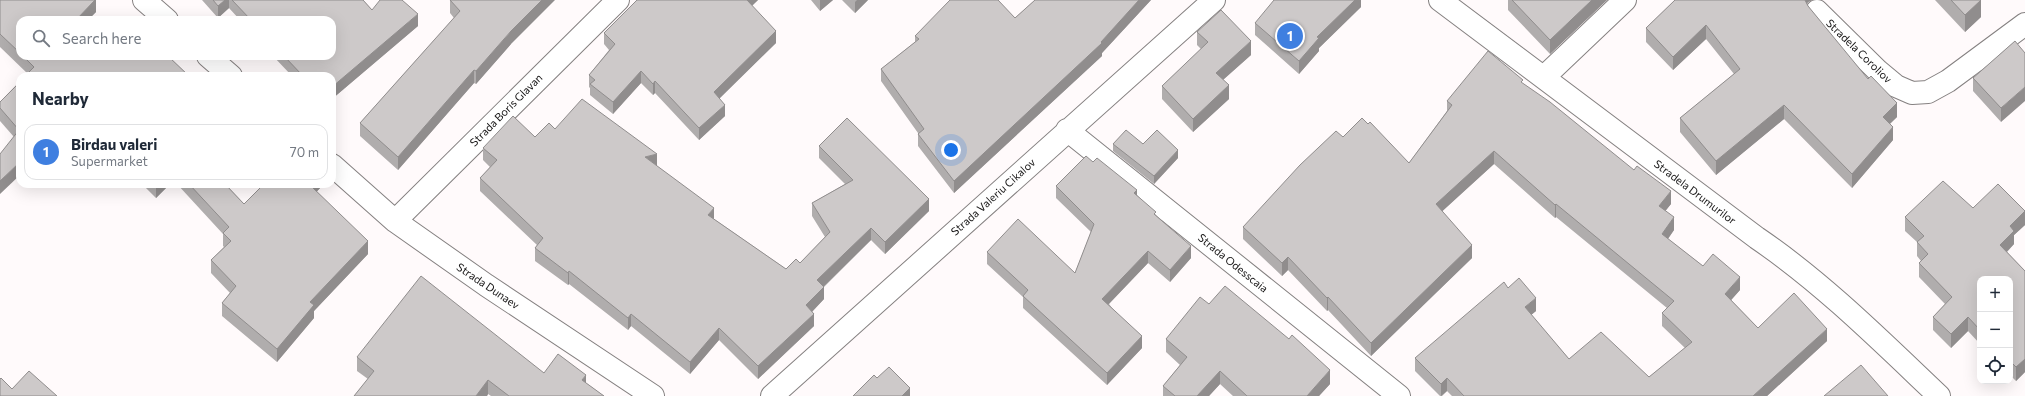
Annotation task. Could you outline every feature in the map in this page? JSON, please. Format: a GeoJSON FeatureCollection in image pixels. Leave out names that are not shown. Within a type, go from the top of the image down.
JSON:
{"type":"FeatureCollection","features":[{"type":"Feature","properties":{"kind":"street"},"geometry":{"type":"LineString","coordinates":[[144,0],[162,16]]}},
{"type":"Feature","properties":{"kind":"street","name":"Strada Boris Glavan"},"geometry":{"type":"LineString","coordinates":[[395,221],[618,0]]}},
{"type":"Feature","properties":{"kind":"street","name":"Strada Valeriu Cikalov"},"geometry":{"type":"LineString","coordinates":[[772,396],[1067,130],[1214,0]]}},
{"type":"Feature","properties":{"kind":"street","name":"Stradela Drumurilor"},"geometry":{"type":"LineString","coordinates":[[1440,0],[1756,238],[1784,257],[1876,336],[1939,396]]}},
{"type":"Feature","properties":{"kind":"street"},"geometry":{"type":"LineString","coordinates":[[1544,77],[1625,0]]}},
{"type":"Feature","properties":{"kind":"street","name":"Stradela Coroliov"},"geometry":{"type":"LineString","coordinates":[[1817,11],[1878,71],[1896,86],[1912,93],[1928,92],[1948,81],[2025,24]]}},
{"type":"Feature","properties":{"kind":"street"},"geometry":{"type":"LineString","coordinates":[[213,60],[226,72]]}},
{"type":"Feature","properties":{"kind":"street","name":"Strada Odesscaia"},"geometry":{"type":"LineString","coordinates":[[1067,130],[1399,396]]}},
{"type":"Feature","properties":{"kind":"street","name":"Strada Dunaev"},"geometry":{"type":"LineString","coordinates":[[336,169],[395,221],[486,285],[653,396]]}},
{"type":"Feature","properties":{"kind":"building"},"geometry":{"type":"Polygon","coordinates":[[[0,0],[95,0],[80,16],[16,16],[16,49],[0,34],[0,0]]]}},
{"type":"Feature","properties":{"kind":"building"},"geometry":{"type":"Polygon","coordinates":[[[213,0],[225,0],[218,6],[213,0]]]}},
{"type":"Feature","properties":{"kind":"building"},"geometry":{"type":"Polygon","coordinates":[[[232,0],[363,0],[372,10],[380,0],[402,0],[418,14],[336,84],[336,72],[299,72],[288,60],[336,60],[336,16],[247,16],[232,0]]]}},
{"type":"Feature","properties":{"kind":"building"},"geometry":{"type":"Polygon","coordinates":[[[450,0],[542,0],[511,31],[476,71],[474,70],[398,157],[360,123],[460,11],[450,0]]]}},
{"type":"Feature","properties":{"kind":"building"},"geometry":{"type":"Polygon","coordinates":[[[637,0],[747,0],[776,31],[714,92],[725,105],[699,128],[655,81],[653,84],[641,71],[613,102],[590,84],[595,80],[589,75],[615,44],[604,33],[637,0]]]}},
{"type":"Feature","properties":{"kind":"building"},"geometry":{"type":"Polygon","coordinates":[[[950,0],[998,0],[1015,18],[1035,0],[1139,0],[1101,42],[1102,43],[954,181],[918,134],[924,129],[881,69],[919,39],[915,36],[950,0]]]}},
{"type":"Feature","properties":{"kind":"building"},"geometry":{"type":"Polygon","coordinates":[[[1274,0],[1355,0],[1317,37],[1319,38],[1299,61],[1255,23],[1274,0]]]}},
{"type":"Feature","properties":{"kind":"building"},"geometry":{"type":"Polygon","coordinates":[[[1512,0],[1592,0],[1550,40],[1512,0]]]}},
{"type":"Feature","properties":{"kind":"building"},"geometry":{"type":"Polygon","coordinates":[[[1675,0],[1805,0],[1808,6],[1868,79],[1871,76],[1897,103],[1883,117],[1893,127],[1852,174],[1784,105],[1716,161],[1680,118],[1740,69],[1706,25],[1673,57],[1646,28],[1675,0]]]}},
{"type":"Feature","properties":{"kind":"building"},"geometry":{"type":"Polygon","coordinates":[[[1951,0],[1981,0],[1965,15],[1951,0]]]}},
{"type":"Feature","properties":{"kind":"building"},"geometry":{"type":"Polygon","coordinates":[[[1221,10],[1251,41],[1216,73],[1229,85],[1193,119],[1162,86],[1208,42],[1197,32],[1221,10]]]}},
{"type":"Feature","properties":{"kind":"building"},"geometry":{"type":"Polygon","coordinates":[[[2015,41],[2025,53],[2025,87],[2001,108],[1973,78],[2015,41]]]}},
{"type":"Feature","properties":{"kind":"building"},"geometry":{"type":"Polygon","coordinates":[[[1488,51],[1523,80],[1521,82],[1550,102],[1634,170],[1637,166],[1671,191],[1659,206],[1674,217],[1662,234],[1703,266],[1713,254],[1740,277],[1725,294],[1758,328],[1794,293],[1827,329],[1753,396],[1464,396],[1447,378],[1441,384],[1415,358],[1504,282],[1508,288],[1519,278],[1536,298],[1525,307],[1569,359],[1601,332],[1649,377],[1692,342],[1662,313],[1674,301],[1556,204],[1555,205],[1494,151],[1436,204],[1472,245],[1371,343],[1288,257],[1282,263],[1243,227],[1300,165],[1336,131],[1343,137],[1362,118],[1368,124],[1370,122],[1409,163],[1452,105],[1447,101],[1488,51]]]}},
{"type":"Feature","properties":{"kind":"building"},"geometry":{"type":"Polygon","coordinates":[[[27,60],[172,60],[185,72],[29,72],[34,67],[27,60]]]}},
{"type":"Feature","properties":{"kind":"building"},"geometry":{"type":"Polygon","coordinates":[[[16,86],[16,127],[0,108],[0,102],[16,86]]]}},
{"type":"Feature","properties":{"kind":"building"},"geometry":{"type":"Polygon","coordinates":[[[582,99],[657,154],[645,157],[714,208],[708,215],[786,269],[796,259],[800,263],[830,232],[812,203],[853,180],[819,146],[847,118],[929,199],[885,242],[871,228],[817,280],[824,287],[806,305],[814,314],[758,366],[719,328],[690,362],[631,314],[628,318],[569,271],[568,273],[535,248],[543,238],[480,178],[497,160],[483,148],[513,116],[535,137],[549,123],[555,129],[582,99]]]}},
{"type":"Feature","properties":{"kind":"building"},"geometry":{"type":"Polygon","coordinates":[[[1126,130],[1143,144],[1157,130],[1178,150],[1154,176],[1113,144],[1126,130]]]}},
{"type":"Feature","properties":{"kind":"building"},"geometry":{"type":"Polygon","coordinates":[[[16,134],[16,166],[0,181],[0,154],[16,134]]]}},
{"type":"Feature","properties":{"kind":"building"},"geometry":{"type":"Polygon","coordinates":[[[1086,156],[1093,162],[1097,158],[1137,190],[1134,193],[1156,212],[1154,214],[1191,246],[1170,270],[1148,251],[1102,299],[1142,336],[1107,373],[1023,296],[1028,290],[987,252],[1018,219],[1075,273],[1094,224],[1056,186],[1086,156]]]}},
{"type":"Feature","properties":{"kind":"building"},"geometry":{"type":"Polygon","coordinates":[[[1943,181],[1973,208],[1998,184],[2025,211],[2010,226],[2014,231],[2000,245],[2025,271],[2025,359],[2016,367],[2013,364],[2013,276],[1977,276],[1977,327],[1968,317],[1951,334],[1933,317],[1952,297],[1919,263],[1928,254],[1917,242],[1924,236],[1905,217],[1943,181]]]}},
{"type":"Feature","properties":{"kind":"building"},"geometry":{"type":"Polygon","coordinates":[[[193,188],[229,188],[244,204],[260,188],[313,188],[368,241],[310,302],[314,305],[277,349],[222,303],[236,286],[211,260],[231,241],[223,233],[229,227],[193,188]]]}},
{"type":"Feature","properties":{"kind":"building"},"geometry":{"type":"Polygon","coordinates":[[[421,276],[544,373],[558,354],[586,375],[582,380],[604,396],[509,396],[488,380],[476,396],[354,396],[374,371],[357,357],[421,276]]]}},
{"type":"Feature","properties":{"kind":"building"},"geometry":{"type":"Polygon","coordinates":[[[1225,286],[1289,339],[1292,335],[1330,370],[1307,396],[1247,396],[1220,371],[1197,396],[1175,396],[1163,386],[1187,357],[1166,339],[1200,297],[1209,304],[1225,286]]]}},
{"type":"Feature","properties":{"kind":"building"},"geometry":{"type":"Polygon","coordinates":[[[1861,365],[1888,396],[1824,396],[1861,365]]]}},
{"type":"Feature","properties":{"kind":"building"},"geometry":{"type":"Polygon","coordinates":[[[889,367],[910,388],[902,396],[853,396],[874,375],[877,378],[889,367]]]}},
{"type":"Feature","properties":{"kind":"building"},"geometry":{"type":"Polygon","coordinates":[[[29,371],[57,396],[0,396],[1,378],[12,389],[29,371]]]}},
{"type":"Feature","properties":{"kind":"place","name":"Birdau valeri"},"geometry":{"type":"Point","coordinates":[1290,36]}}]}
